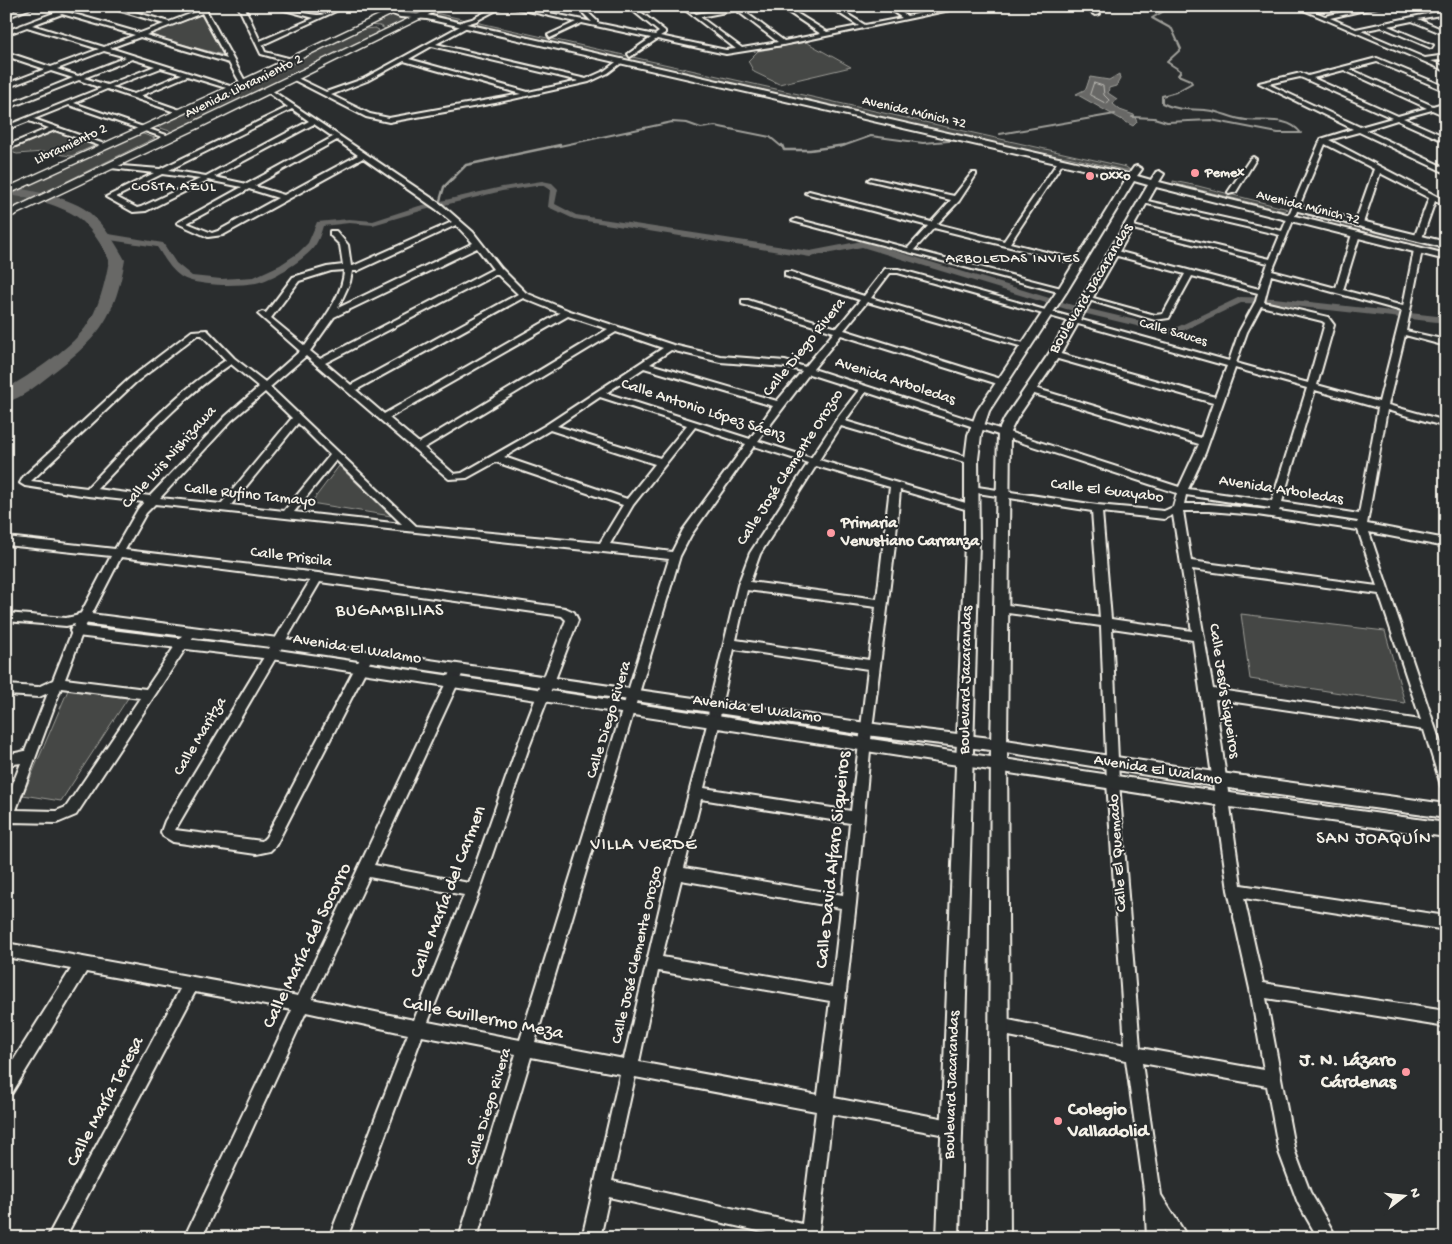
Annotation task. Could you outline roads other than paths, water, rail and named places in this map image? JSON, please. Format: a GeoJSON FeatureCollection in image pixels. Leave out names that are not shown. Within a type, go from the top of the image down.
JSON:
{"type":"FeatureCollection","features":[{"type":"Feature","properties":{"kind":"main road","name":"Avenida Múnich 72"},"geometry":{"type":"LineString","coordinates":[[375,6],[404,16],[420,16],[1061,161],[1146,173],[1291,210],[1359,223],[1446,244]]}},
{"type":"Feature","properties":{"kind":"main road","name":"Avenida Libramiento 2"},"geometry":{"type":"LineString","coordinates":[[145,127],[233,88],[405,6]]}},
{"type":"Feature","properties":{"kind":"main road","name":"Avenida Libramiento 2"},"geometry":{"type":"LineString","coordinates":[[6,216],[170,138],[434,8]]}},
{"type":"Feature","properties":{"kind":"main road"},"geometry":{"type":"LineString","coordinates":[[434,8],[474,20],[805,93]]}},
{"type":"Feature","properties":{"kind":"main road"},"geometry":{"type":"LineString","coordinates":[[358,28],[375,28],[382,33]]}},
{"type":"Feature","properties":{"kind":"main road","name":"Libramiento 2"},"geometry":{"type":"LineString","coordinates":[[6,192],[145,127]]}},
{"type":"Feature","properties":{"kind":"main road"},"geometry":{"type":"LineString","coordinates":[[933,132],[961,128],[959,132],[960,138]]}},
{"type":"Feature","properties":{"kind":"main road","name":"Boulevard Jacarandas"},"geometry":{"type":"LineString","coordinates":[[999,1238],[999,745],[1004,432],[1054,355],[1079,309],[1143,202],[1146,173]]}},
{"type":"Feature","properties":{"kind":"main road","name":"Boulevard Jacarandas"},"geometry":{"type":"LineString","coordinates":[[948,1238],[966,740],[972,508],[971,461],[976,424],[1001,382],[1079,263],[1146,173]]}},
{"type":"Feature","properties":{"kind":"main road","name":"Avenida Múnich 72"},"geometry":{"type":"LineString","coordinates":[[1291,210],[1356,234],[1446,257]]}},
{"type":"Feature","properties":{"kind":"street"},"geometry":{"type":"LineString","coordinates":[[6,16],[34,6]]}},
{"type":"Feature","properties":{"kind":"street"},"geometry":{"type":"LineString","coordinates":[[6,33],[77,6]]}},
{"type":"Feature","properties":{"kind":"street"},"geometry":{"type":"LineString","coordinates":[[107,6],[170,24]]}},
{"type":"Feature","properties":{"kind":"street"},"geometry":{"type":"LineString","coordinates":[[185,6],[202,8]]}},
{"type":"Feature","properties":{"kind":"street"},"geometry":{"type":"LineString","coordinates":[[242,6],[263,53],[290,60]]}},
{"type":"Feature","properties":{"kind":"street"},"geometry":{"type":"LineString","coordinates":[[272,6],[319,17]]}},
{"type":"Feature","properties":{"kind":"street"},"geometry":{"type":"LineString","coordinates":[[259,44],[345,6]]}},
{"type":"Feature","properties":{"kind":"street"},"geometry":{"type":"LineString","coordinates":[[325,95],[365,80],[465,26],[464,23],[502,6]]}},
{"type":"Feature","properties":{"kind":"street"},"geometry":{"type":"LineString","coordinates":[[508,6],[726,52],[783,43],[967,6]]}},
{"type":"Feature","properties":{"kind":"street"},"geometry":{"type":"LineString","coordinates":[[578,6],[596,22],[593,24]]}},
{"type":"Feature","properties":{"kind":"street"},"geometry":{"type":"LineString","coordinates":[[630,6],[663,32],[630,54]]}},
{"type":"Feature","properties":{"kind":"street"},"geometry":{"type":"LineString","coordinates":[[682,6],[741,50]]}},
{"type":"Feature","properties":{"kind":"street"},"geometry":{"type":"LineString","coordinates":[[694,16],[748,6]]}},
{"type":"Feature","properties":{"kind":"street"},"geometry":{"type":"LineString","coordinates":[[781,6],[826,34]]}},
{"type":"Feature","properties":{"kind":"street"},"geometry":{"type":"LineString","coordinates":[[830,6],[863,26]]}},
{"type":"Feature","properties":{"kind":"street"},"geometry":{"type":"LineString","coordinates":[[887,6],[906,18]]}},
{"type":"Feature","properties":{"kind":"street"},"geometry":{"type":"LineString","coordinates":[[1083,6],[1097,14]]}},
{"type":"Feature","properties":{"kind":"street"},"geometry":{"type":"LineString","coordinates":[[1296,6],[1306,8],[1323,18],[1446,69]]}},
{"type":"Feature","properties":{"kind":"street"},"geometry":{"type":"LineString","coordinates":[[1348,13],[1352,6]]}},
{"type":"Feature","properties":{"kind":"street"},"geometry":{"type":"LineString","coordinates":[[1323,18],[1380,6]]}},
{"type":"Feature","properties":{"kind":"street"},"geometry":{"type":"LineString","coordinates":[[8,84],[170,24],[202,8]]}},
{"type":"Feature","properties":{"kind":"street"},"geometry":{"type":"LineString","coordinates":[[202,8],[243,82]]}},
{"type":"Feature","properties":{"kind":"street"},"geometry":{"type":"LineString","coordinates":[[737,8],[783,43]]}},
{"type":"Feature","properties":{"kind":"street"},"geometry":{"type":"LineString","coordinates":[[62,12],[232,62]]}},
{"type":"Feature","properties":{"kind":"street"},"geometry":{"type":"LineString","coordinates":[[1354,31],[1446,12]]}},
{"type":"Feature","properties":{"kind":"street"},"geometry":{"type":"LineString","coordinates":[[1437,14],[1446,17]]}},
{"type":"Feature","properties":{"kind":"street"},"geometry":{"type":"LineString","coordinates":[[1413,19],[1446,33]]}},
{"type":"Feature","properties":{"kind":"street"},"geometry":{"type":"LineString","coordinates":[[550,36],[581,22]]}},
{"type":"Feature","properties":{"kind":"street"},"geometry":{"type":"LineString","coordinates":[[27,25],[233,88]]}},
{"type":"Feature","properties":{"kind":"street"},"geometry":{"type":"LineString","coordinates":[[1382,25],[1431,46]]}},
{"type":"Feature","properties":{"kind":"street"},"geometry":{"type":"LineString","coordinates":[[430,44],[587,81]]}},
{"type":"Feature","properties":{"kind":"street"},"geometry":{"type":"LineString","coordinates":[[6,54],[49,70],[108,87],[181,112]]}},
{"type":"Feature","properties":{"kind":"street"},"geometry":{"type":"LineString","coordinates":[[6,107],[131,57]]}},
{"type":"Feature","properties":{"kind":"street"},"geometry":{"type":"LineString","coordinates":[[1422,60],[1446,57]]}},
{"type":"Feature","properties":{"kind":"street"},"geometry":{"type":"LineString","coordinates":[[403,59],[530,94]]}},
{"type":"Feature","properties":{"kind":"street"},"geometry":{"type":"LineString","coordinates":[[1446,89],[1376,60],[1304,77],[1262,83],[1446,170]]}},
{"type":"Feature","properties":{"kind":"street"},"geometry":{"type":"LineString","coordinates":[[293,78],[368,116],[383,120],[416,116],[587,81],[606,72],[620,61]]}},
{"type":"Feature","properties":{"kind":"street"},"geometry":{"type":"LineString","coordinates":[[6,128],[160,66]]}},
{"type":"Feature","properties":{"kind":"street"},"geometry":{"type":"LineString","coordinates":[[1344,68],[1446,114]]}},
{"type":"Feature","properties":{"kind":"street"},"geometry":{"type":"LineString","coordinates":[[135,96],[187,74]]}},
{"type":"Feature","properties":{"kind":"street"},"geometry":{"type":"LineString","coordinates":[[1304,77],[1446,140]]}},
{"type":"Feature","properties":{"kind":"street","name":"Avenida Arboledas"},"geometry":{"type":"LineString","coordinates":[[268,90],[439,207],[455,223],[470,234],[498,270],[523,295],[613,330],[670,347],[720,359],[785,364],[1004,432],[1182,491],[1275,510]]}},
{"type":"Feature","properties":{"kind":"street"},"geometry":{"type":"LineString","coordinates":[[69,103],[145,127],[170,138]]}},
{"type":"Feature","properties":{"kind":"street"},"geometry":{"type":"LineString","coordinates":[[1322,140],[1446,104]]}},
{"type":"Feature","properties":{"kind":"street"},"geometry":{"type":"LineString","coordinates":[[292,107],[110,198],[136,210],[143,209],[313,122]]}},
{"type":"Feature","properties":{"kind":"street"},"geometry":{"type":"LineString","coordinates":[[29,119],[104,146]]}},
{"type":"Feature","properties":{"kind":"street"},"geometry":{"type":"LineString","coordinates":[[6,148],[55,128]]}},
{"type":"Feature","properties":{"kind":"street"},"geometry":{"type":"LineString","coordinates":[[337,138],[181,222],[215,235],[363,155]]}},
{"type":"Feature","properties":{"kind":"street"},"geometry":{"type":"LineString","coordinates":[[1322,140],[1446,204]]}},
{"type":"Feature","properties":{"kind":"street","name":"Calle Jesús Siqueiros"},"geometry":{"type":"LineString","coordinates":[[1322,140],[1291,210],[1284,234],[1268,272],[1261,298],[1243,332],[1204,442],[1182,491],[1178,509],[1208,693],[1235,890],[1257,988],[1272,1079],[1287,1152],[1304,1197],[1328,1238]]}},
{"type":"Feature","properties":{"kind":"street"},"geometry":{"type":"LineString","coordinates":[[1232,192],[1253,159]]}},
{"type":"Feature","properties":{"kind":"street"},"geometry":{"type":"LineString","coordinates":[[1006,244],[1061,161]]}},
{"type":"Feature","properties":{"kind":"street"},"geometry":{"type":"LineString","coordinates":[[111,166],[209,176],[284,198]]}},
{"type":"Feature","properties":{"kind":"street"},"geometry":{"type":"LineString","coordinates":[[1359,223],[1378,168]]}},
{"type":"Feature","properties":{"kind":"street"},"geometry":{"type":"LineString","coordinates":[[910,250],[956,199],[974,174]]}},
{"type":"Feature","properties":{"kind":"street"},"geometry":{"type":"LineString","coordinates":[[871,180],[956,199]]}},
{"type":"Feature","properties":{"kind":"street"},"geometry":{"type":"LineString","coordinates":[[809,193],[1079,263]]}},
{"type":"Feature","properties":{"kind":"street"},"geometry":{"type":"LineString","coordinates":[[1418,238],[1433,197]]}},
{"type":"Feature","properties":{"kind":"street"},"geometry":{"type":"LineString","coordinates":[[1143,202],[1284,234]]}},
{"type":"Feature","properties":{"kind":"street"},"geometry":{"type":"LineString","coordinates":[[796,221],[910,250],[1054,302]]}},
{"type":"Feature","properties":{"kind":"street"},"geometry":{"type":"LineString","coordinates":[[455,223],[354,270],[342,267],[330,269],[296,280],[264,316],[452,477],[464,476],[549,427],[670,347]]}},
{"type":"Feature","properties":{"kind":"street"},"geometry":{"type":"LineString","coordinates":[[1129,227],[1273,262]]}},
{"type":"Feature","properties":{"kind":"street","name":"Calle Luis Nishizawa"},"geometry":{"type":"LineString","coordinates":[[7,818],[57,683],[75,624],[142,511],[229,418],[305,352],[331,315],[346,282],[348,269],[344,245],[333,233]]}},
{"type":"Feature","properties":{"kind":"street"},"geometry":{"type":"LineString","coordinates":[[1339,291],[1356,234]]}},
{"type":"Feature","properties":{"kind":"street"},"geometry":{"type":"LineString","coordinates":[[331,315],[478,244]]}},
{"type":"Feature","properties":{"kind":"street"},"geometry":{"type":"LineString","coordinates":[[1418,250],[1406,313],[1383,406],[1363,522],[1446,782]]}},
{"type":"Feature","properties":{"kind":"street"},"geometry":{"type":"LineString","coordinates":[[1113,252],[1188,273],[1329,322],[1330,325],[1275,510]]}},
{"type":"Feature","properties":{"kind":"street"},"geometry":{"type":"LineString","coordinates":[[318,363],[498,270]]}},
{"type":"Feature","properties":{"kind":"street","name":"Calle Diego Rivera"},"geometry":{"type":"LineString","coordinates":[[468,1238],[525,1047],[633,702],[675,556],[687,533],[779,405],[866,300],[888,270],[893,270]]}},
{"type":"Feature","properties":{"kind":"street","name":"Calle Sauces"},"geometry":{"type":"LineString","coordinates":[[893,270],[1054,302],[1079,309],[1231,364],[1446,424]]}},
{"type":"Feature","properties":{"kind":"street"},"geometry":{"type":"LineString","coordinates":[[1268,272],[1339,291],[1406,313]]}},
{"type":"Feature","properties":{"kind":"street"},"geometry":{"type":"LineString","coordinates":[[1079,309],[1161,318],[1166,316],[1188,273]]}},
{"type":"Feature","properties":{"kind":"street"},"geometry":{"type":"LineString","coordinates":[[788,274],[866,300],[1026,345]]}},
{"type":"Feature","properties":{"kind":"street"},"geometry":{"type":"LineString","coordinates":[[349,390],[523,295]]}},
{"type":"Feature","properties":{"kind":"street"},"geometry":{"type":"LineString","coordinates":[[745,302],[1001,382]]}},
{"type":"Feature","properties":{"kind":"street"},"geometry":{"type":"LineString","coordinates":[[383,418],[567,313]]}},
{"type":"Feature","properties":{"kind":"street"},"geometry":{"type":"LineString","coordinates":[[418,448],[613,330]]}},
{"type":"Feature","properties":{"kind":"street","name":"Calle Rufino Tamayo"},"geometry":{"type":"LineString","coordinates":[[231,360],[204,332],[200,331],[158,360],[127,386],[27,478],[25,483],[88,493],[675,556]]}},
{"type":"Feature","properties":{"kind":"street"},"geometry":{"type":"LineString","coordinates":[[1401,332],[1446,343]]}},
{"type":"Feature","properties":{"kind":"street"},"geometry":{"type":"LineString","coordinates":[[1054,355],[1218,401]]}},
{"type":"Feature","properties":{"kind":"street"},"geometry":{"type":"LineString","coordinates":[[88,493],[186,392],[208,374],[231,360],[264,386],[413,528]]}},
{"type":"Feature","properties":{"kind":"street"},"geometry":{"type":"LineString","coordinates":[[642,364],[779,405]]}},
{"type":"Feature","properties":{"kind":"street","name":"Calle José Clemente Orozco"},"geometry":{"type":"LineString","coordinates":[[591,1238],[629,1068],[743,585],[755,553],[839,422],[864,389]]}},
{"type":"Feature","properties":{"kind":"street"},"geometry":{"type":"LineString","coordinates":[[1031,390],[1204,442]]}},
{"type":"Feature","properties":{"kind":"street","name":"Calle Antonio López Sáenz"},"geometry":{"type":"LineString","coordinates":[[599,394],[814,462],[972,508]]}},
{"type":"Feature","properties":{"kind":"street"},"geometry":{"type":"LineString","coordinates":[[223,508],[297,418]]}},
{"type":"Feature","properties":{"kind":"street"},"geometry":{"type":"LineString","coordinates":[[839,422],[971,461]]}},
{"type":"Feature","properties":{"kind":"street"},"geometry":{"type":"LineString","coordinates":[[604,547],[606,540],[629,503],[693,424]]}},
{"type":"Feature","properties":{"kind":"street"},"geometry":{"type":"LineString","coordinates":[[549,427],[661,462]]}},
{"type":"Feature","properties":{"kind":"street"},"geometry":{"type":"LineString","coordinates":[[286,515],[335,455]]}},
{"type":"Feature","properties":{"kind":"street"},"geometry":{"type":"LineString","coordinates":[[496,458],[629,503]]}},
{"type":"Feature","properties":{"kind":"street","name":"Calle David Alfaro Siqueiros"},"geometry":{"type":"LineString","coordinates":[[809,1236],[849,903],[865,736],[895,486]]}},
{"type":"Feature","properties":{"kind":"street","name":"Calle El Guayabo"},"geometry":{"type":"LineString","coordinates":[[971,489],[1096,508],[1164,515],[1178,509],[1275,510],[1363,522],[1446,543]]}},
{"type":"Feature","properties":{"kind":"street","name":"Calle El Quemado"},"geometry":{"type":"LineString","coordinates":[[1096,508],[1106,623],[1113,782],[1133,1054],[1153,1197],[1156,1238]]}},
{"type":"Feature","properties":{"kind":"street","name":"Calle Priscila"},"geometry":{"type":"LineString","coordinates":[[6,542],[118,552],[318,577],[565,612],[570,615]]}},
{"type":"Feature","properties":{"kind":"street"},"geometry":{"type":"LineString","coordinates":[[1186,564],[1384,591]]}},
{"type":"Feature","properties":{"kind":"street","name":"Calle Maritza"},"geometry":{"type":"LineString","coordinates":[[318,577],[274,648],[170,825],[168,832],[173,836],[256,848],[265,847],[271,841],[363,662]]}},
{"type":"Feature","properties":{"kind":"street"},"geometry":{"type":"LineString","coordinates":[[743,585],[882,604]]}},
{"type":"Feature","properties":{"kind":"street"},"geometry":{"type":"LineString","coordinates":[[1001,608],[1198,636]]}},
{"type":"Feature","properties":{"kind":"street","name":"Calle María del Carmen"},"geometry":{"type":"LineString","coordinates":[[338,1238],[473,890],[514,773],[572,620],[570,615]]}},
{"type":"Feature","properties":{"kind":"street","name":"Avenida El Walamo"},"geometry":{"type":"LineString","coordinates":[[6,617],[274,648],[546,690],[714,713],[865,736],[965,760],[1446,830]]}},
{"type":"Feature","properties":{"kind":"street"},"geometry":{"type":"LineString","coordinates":[[7,818],[57,817],[71,811],[148,694],[188,638]]}},
{"type":"Feature","properties":{"kind":"street"},"geometry":{"type":"LineString","coordinates":[[730,644],[874,665]]}},
{"type":"Feature","properties":{"kind":"street","name":"Calle María del Socorro"},"geometry":{"type":"LineString","coordinates":[[194,1238],[341,919],[367,870],[455,676]]}},
{"type":"Feature","properties":{"kind":"street"},"geometry":{"type":"LineString","coordinates":[[6,690],[39,692],[57,683],[148,694]]}},
{"type":"Feature","properties":{"kind":"street"},"geometry":{"type":"LineString","coordinates":[[1208,693],[1429,726]]}},
{"type":"Feature","properties":{"kind":"street","name":"Avenida El Walamo"},"geometry":{"type":"LineString","coordinates":[[865,736],[966,740],[1113,764],[1446,812]]}},
{"type":"Feature","properties":{"kind":"street"},"geometry":{"type":"LineString","coordinates":[[6,760],[29,756]]}},
{"type":"Feature","properties":{"kind":"street"},"geometry":{"type":"LineString","coordinates":[[695,792],[858,818]]}},
{"type":"Feature","properties":{"kind":"street"},"geometry":{"type":"LineString","coordinates":[[367,870],[473,890]]}},
{"type":"Feature","properties":{"kind":"street"},"geometry":{"type":"LineString","coordinates":[[675,873],[849,903]]}},
{"type":"Feature","properties":{"kind":"street"},"geometry":{"type":"LineString","coordinates":[[1235,890],[1446,924]]}},
{"type":"Feature","properties":{"kind":"street","name":"Calle Guillermo Meza"},"geometry":{"type":"LineString","coordinates":[[6,950],[302,1004],[418,1028],[951,1128]]}},
{"type":"Feature","properties":{"kind":"street"},"geometry":{"type":"LineString","coordinates":[[654,964],[838,994]]}},
{"type":"Feature","properties":{"kind":"street"},"geometry":{"type":"LineString","coordinates":[[6,1088],[82,965]]}},
{"type":"Feature","properties":{"kind":"street","name":"Calle María Teresa"},"geometry":{"type":"LineString","coordinates":[[56,1238],[191,984]]}},
{"type":"Feature","properties":{"kind":"street"},"geometry":{"type":"LineString","coordinates":[[1257,988],[1446,1019]]}},
{"type":"Feature","properties":{"kind":"street"},"geometry":{"type":"LineString","coordinates":[[999,1026],[1133,1054],[1272,1079]]}},
{"type":"Feature","properties":{"kind":"street"},"geometry":{"type":"LineString","coordinates":[[603,1187],[809,1236]]}},
{"type":"Feature","properties":{"kind":"street","name":"Calle El Quemado"},"geometry":{"type":"LineString","coordinates":[[1153,1197],[1179,1238]]}},
{"type":"Feature","properties":{"kind":"water"},"geometry":{"type":"Polygon","coordinates":[[[1119,74],[1120,79],[1116,86],[1109,88],[1108,93],[1117,99],[1113,104],[1120,110],[1134,115],[1137,122],[1133,126],[1076,94],[1086,89],[1090,77],[1109,80],[1119,74]]]}},
{"type":"Feature","properties":{"kind":"waterway"},"geometry":{"type":"LineString","coordinates":[[1132,117],[1154,118],[1167,122],[1211,120],[1278,133],[1301,133],[1290,124],[1283,122],[1242,119],[1212,111],[1181,109],[1162,103],[1162,96],[1176,92],[1192,83],[1190,80],[1178,75],[1181,71],[1167,62],[1181,49],[1172,29],[1152,18],[1164,11],[1183,6]]}},
{"type":"Feature","properties":{"kind":"waterway"},"geometry":{"type":"LineString","coordinates":[[1000,134],[1115,114]]}},
{"type":"Feature","properties":{"kind":"waterway"},"geometry":{"type":"LineString","coordinates":[[555,147],[672,122],[687,123],[701,128],[715,126],[770,137],[782,147]]}},
{"type":"Feature","properties":{"kind":"waterway"},"geometry":{"type":"LineString","coordinates":[[840,147],[871,136],[923,143],[961,140]]}},
{"type":"Feature","properties":{"kind":"waterway"},"geometry":{"type":"LineString","coordinates":[[439,204],[444,187],[466,165],[560,145]]}},
{"type":"Feature","properties":{"kind":"waterway"},"geometry":{"type":"LineString","coordinates":[[782,145],[784,150],[810,150],[845,145]]}},
{"type":"Feature","properties":{"kind":"waterway"},"geometry":{"type":"LineString","coordinates":[[103,236],[160,245],[173,265],[189,278],[221,282],[256,280],[283,267],[301,255],[312,244],[320,224],[349,221],[373,223],[422,208],[502,189],[542,183],[554,189],[551,205],[574,217],[810,254],[830,252],[862,244],[1069,307],[1174,332],[1240,300],[1274,301],[1446,320]]}},
{"type":"Feature","properties":{"kind":"waterway"},"geometry":{"type":"LineString","coordinates":[[6,191],[27,193],[61,204],[84,215],[107,241],[117,260],[106,303],[92,330],[72,350],[26,385],[6,397]]}},
{"type":"Feature","properties":{"kind":"place","name":"Pemex"},"geometry":{"type":"Point","coordinates":[1195,173]}},
{"type":"Feature","properties":{"kind":"place","name":"Oxxo"},"geometry":{"type":"Point","coordinates":[1090,176]}},
{"type":"Feature","properties":{"kind":"place","name":"Primaria Venustiano Carranza"},"geometry":{"type":"Point","coordinates":[831,533]}},
{"type":"Feature","properties":{"kind":"place","name":"J. N. Lázaro Cárdenas"},"geometry":{"type":"Point","coordinates":[1406,1072]}},
{"type":"Feature","properties":{"kind":"place","name":"Colegio Valladolid"},"geometry":{"type":"Point","coordinates":[1058,1121]}},
{"type":"Feature","properties":{"kind":"district","name":"COSTA AZUL"},"geometry":{"type":"Point","coordinates":[174,187]}},
{"type":"Feature","properties":{"kind":"district","name":"ARBOLEDAS INVIES"},"geometry":{"type":"Point","coordinates":[1013,259]}},
{"type":"Feature","properties":{"kind":"district","name":"BUGAMBILIAS"},"geometry":{"type":"Point","coordinates":[390,611]}},
{"type":"Feature","properties":{"kind":"district","name":"SAN JOAQUÍN"},"geometry":{"type":"Point","coordinates":[1374,839]}},
{"type":"Feature","properties":{"kind":"district","name":"VILLA VERDE"},"geometry":{"type":"Point","coordinates":[644,845]}}]}
